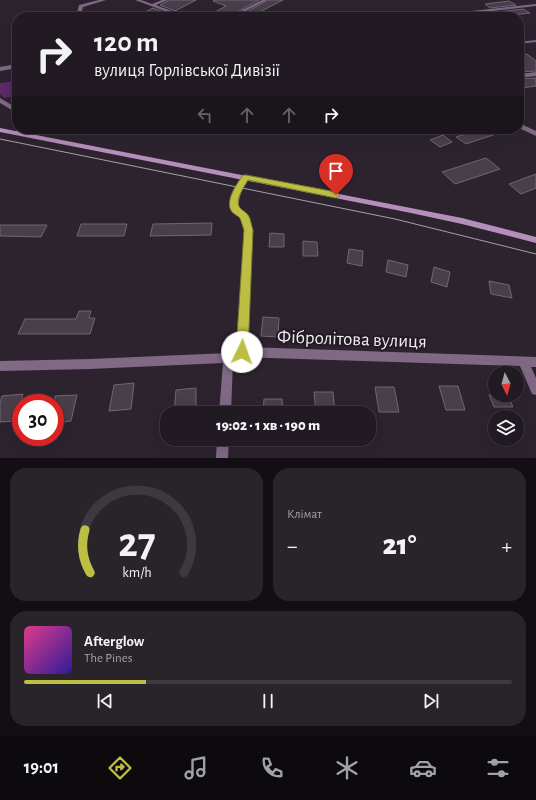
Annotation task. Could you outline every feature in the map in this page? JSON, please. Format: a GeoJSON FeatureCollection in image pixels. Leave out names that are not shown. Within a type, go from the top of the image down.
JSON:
{"type":"FeatureCollection","features":[{"type":"Feature","properties":{"kind":"main road"},"geometry":{"type":"LineString","coordinates":[[0,130],[12,131]]}},
{"type":"Feature","properties":{"kind":"main road"},"geometry":{"type":"LineString","coordinates":[[35,134],[462,221],[536,240]]}},
{"type":"Feature","properties":{"kind":"street"},"geometry":{"type":"LineString","coordinates":[[79,12],[81,6],[104,0]]}},
{"type":"Feature","properties":{"kind":"street"},"geometry":{"type":"LineString","coordinates":[[137,0],[172,12]]}},
{"type":"Feature","properties":{"kind":"street"},"geometry":{"type":"LineString","coordinates":[[153,5],[166,0]]}},
{"type":"Feature","properties":{"kind":"street"},"geometry":{"type":"LineString","coordinates":[[241,12],[265,0]]}},
{"type":"Feature","properties":{"kind":"street"},"geometry":{"type":"LineString","coordinates":[[472,12],[536,5]]}},
{"type":"Feature","properties":{"kind":"street"},"geometry":{"type":"LineString","coordinates":[[524,42],[536,41]]}},
{"type":"Feature","properties":{"kind":"street"},"geometry":{"type":"LineString","coordinates":[[0,69],[12,67]]}},
{"type":"Feature","properties":{"kind":"street"},"geometry":{"type":"LineString","coordinates":[[524,75],[536,74]]}},
{"type":"Feature","properties":{"kind":"street"},"geometry":{"type":"LineString","coordinates":[[0,100],[12,108]]}},
{"type":"Feature","properties":{"kind":"street"},"geometry":{"type":"LineString","coordinates":[[524,128],[535,133]]}},
{"type":"Feature","properties":{"kind":"street"},"geometry":{"type":"LineString","coordinates":[[242,352],[248,230],[244,216],[236,210],[234,203],[235,197],[246,177]]}},
{"type":"Feature","properties":{"kind":"street","name":"Фібролітова вулиця"},"geometry":{"type":"LineString","coordinates":[[0,366],[228,358],[242,352],[536,362]]}},
{"type":"Feature","properties":{"kind":"street"},"geometry":{"type":"LineString","coordinates":[[225,406],[228,358]]}},
{"type":"Feature","properties":{"kind":"street"},"geometry":{"type":"LineString","coordinates":[[523,361],[536,390]]}},
{"type":"Feature","properties":{"kind":"street"},"geometry":{"type":"LineString","coordinates":[[222,458],[223,446]]}},
{"type":"Feature","properties":{"kind":"shaded area"},"geometry":{"type":"Polygon","coordinates":[[[12,82],[12,97],[4,98],[0,94],[0,83],[12,82]]]}},
{"type":"Feature","properties":{"kind":"building"},"geometry":{"type":"Polygon","coordinates":[[[170,0],[196,0],[175,11],[160,5],[170,0]]]}},
{"type":"Feature","properties":{"kind":"building"},"geometry":{"type":"Polygon","coordinates":[[[259,0],[237,12],[215,12],[226,6],[213,1],[259,0]]]}},
{"type":"Feature","properties":{"kind":"building"},"geometry":{"type":"Polygon","coordinates":[[[268,0],[283,0],[260,12],[247,12],[268,0]]]}},
{"type":"Feature","properties":{"kind":"building"},"geometry":{"type":"Polygon","coordinates":[[[509,1],[516,5],[490,8],[485,4],[509,1]]]}},
{"type":"Feature","properties":{"kind":"building"},"geometry":{"type":"Polygon","coordinates":[[[153,8],[164,12],[149,12],[147,11],[153,8]]]}},
{"type":"Feature","properties":{"kind":"building"},"geometry":{"type":"Polygon","coordinates":[[[523,9],[530,13],[524,14],[524,12],[497,12],[523,9]]]}},
{"type":"Feature","properties":{"kind":"building"},"geometry":{"type":"Polygon","coordinates":[[[524,54],[527,54],[536,61],[536,71],[524,72],[524,54]]]}},
{"type":"Feature","properties":{"kind":"building"},"geometry":{"type":"Polygon","coordinates":[[[536,78],[536,86],[524,88],[524,79],[536,78]]]}},
{"type":"Feature","properties":{"kind":"building"},"geometry":{"type":"Polygon","coordinates":[[[466,134],[496,134],[466,144],[456,137],[466,134]]]}},
{"type":"Feature","properties":{"kind":"building"},"geometry":{"type":"Polygon","coordinates":[[[443,135],[452,142],[440,147],[430,140],[443,135]]]}},
{"type":"Feature","properties":{"kind":"building"},"geometry":{"type":"Polygon","coordinates":[[[486,158],[500,169],[455,184],[442,172],[486,158]]]}},
{"type":"Feature","properties":{"kind":"building"},"geometry":{"type":"Polygon","coordinates":[[[536,174],[536,188],[521,194],[509,184],[536,174]]]}},
{"type":"Feature","properties":{"kind":"building"},"geometry":{"type":"Polygon","coordinates":[[[212,223],[211,235],[150,236],[153,224],[212,223]]]}},
{"type":"Feature","properties":{"kind":"building"},"geometry":{"type":"Polygon","coordinates":[[[81,224],[127,224],[124,236],[77,236],[81,224]]]}},
{"type":"Feature","properties":{"kind":"building"},"geometry":{"type":"Polygon","coordinates":[[[0,225],[47,225],[41,237],[0,236],[0,225]]]}},
{"type":"Feature","properties":{"kind":"building"},"geometry":{"type":"Polygon","coordinates":[[[270,233],[284,234],[284,247],[269,247],[270,233]]]}},
{"type":"Feature","properties":{"kind":"building"},"geometry":{"type":"Polygon","coordinates":[[[303,241],[317,242],[318,256],[303,256],[303,241]]]}},
{"type":"Feature","properties":{"kind":"building"},"geometry":{"type":"Polygon","coordinates":[[[349,249],[363,251],[362,266],[347,263],[349,249]]]}},
{"type":"Feature","properties":{"kind":"building"},"geometry":{"type":"Polygon","coordinates":[[[388,260],[408,265],[406,277],[386,272],[388,260]]]}},
{"type":"Feature","properties":{"kind":"building"},"geometry":{"type":"Polygon","coordinates":[[[434,267],[450,272],[447,287],[431,282],[434,267]]]}},
{"type":"Feature","properties":{"kind":"building"},"geometry":{"type":"Polygon","coordinates":[[[489,281],[509,285],[512,298],[491,294],[489,281]]]}},
{"type":"Feature","properties":{"kind":"building"},"geometry":{"type":"Polygon","coordinates":[[[79,311],[91,311],[89,318],[95,318],[90,334],[18,334],[25,319],[76,319],[79,311]]]}},
{"type":"Feature","properties":{"kind":"building"},"geometry":{"type":"Polygon","coordinates":[[[263,317],[279,318],[278,337],[261,336],[263,317]]]}},
{"type":"Feature","properties":{"kind":"building"},"geometry":{"type":"Polygon","coordinates":[[[134,383],[131,409],[109,411],[114,385],[134,383]]]}},
{"type":"Feature","properties":{"kind":"building"},"geometry":{"type":"Polygon","coordinates":[[[439,386],[458,386],[465,410],[446,410],[439,386]]]}},
{"type":"Feature","properties":{"kind":"building"},"geometry":{"type":"Polygon","coordinates":[[[375,387],[394,387],[399,412],[379,412],[375,387]]]}},
{"type":"Feature","properties":{"kind":"building"},"geometry":{"type":"Polygon","coordinates":[[[196,388],[196,406],[175,406],[176,390],[196,388]]]}},
{"type":"Feature","properties":{"kind":"building"},"geometry":{"type":"Polygon","coordinates":[[[314,392],[333,392],[334,406],[315,406],[314,392]]]}},
{"type":"Feature","properties":{"kind":"building"},"geometry":{"type":"Polygon","coordinates":[[[12,395],[12,421],[0,422],[0,402],[2,396],[12,395]]]}},
{"type":"Feature","properties":{"kind":"building"},"geometry":{"type":"Polygon","coordinates":[[[77,395],[71,421],[64,422],[64,396],[77,395]]]}},
{"type":"Feature","properties":{"kind":"building"},"geometry":{"type":"Polygon","coordinates":[[[264,399],[282,399],[282,406],[264,406],[264,399]]]}},
{"type":"Feature","properties":{"kind":"building"},"geometry":{"type":"Polygon","coordinates":[[[492,402],[511,402],[513,407],[494,407],[492,402]]]}},
{"type":"Feature","properties":{"kind":"tram line"},"geometry":{"type":"LineString","coordinates":[[0,139],[395,219],[536,254]]}},
{"type":"Feature","properties":{"kind":"route"},"geometry":{"type":"LineString","coordinates":[[242,352],[248,230],[247,222],[244,216],[236,210],[234,203],[235,197],[246,177],[336,195]]}}]}
